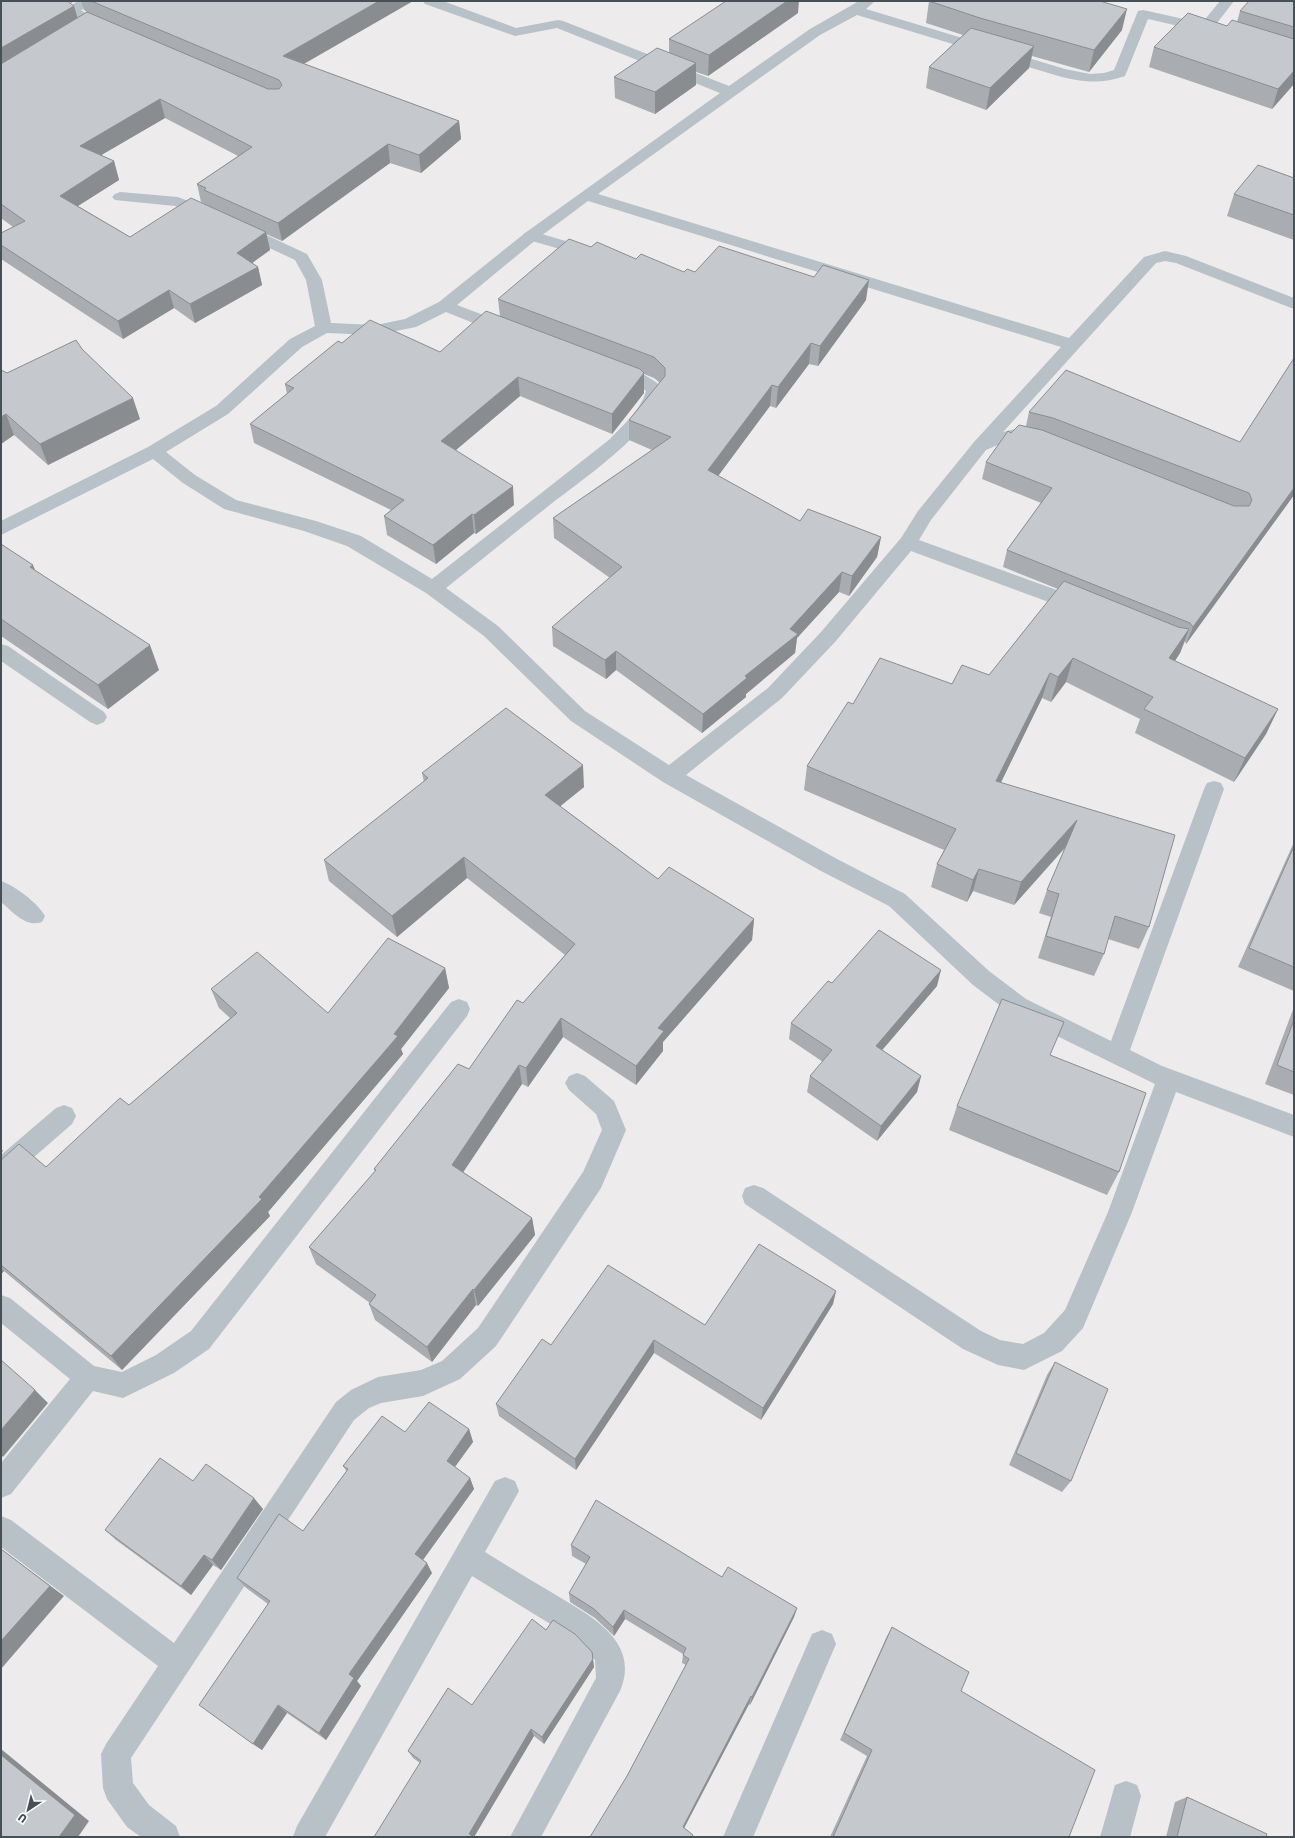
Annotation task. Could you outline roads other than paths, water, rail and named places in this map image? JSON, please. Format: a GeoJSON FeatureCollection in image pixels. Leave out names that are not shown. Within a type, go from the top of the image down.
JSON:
{"type":"FeatureCollection","features":[{"type":"Feature","properties":{"kind":"street"},"geometry":{"type":"LineString","coordinates":[[90,1],[65,7],[91,24],[120,36]]}},
{"type":"Feature","properties":{"kind":"street"},"geometry":{"type":"LineString","coordinates":[[430,1],[515,32],[558,24],[731,92]]}},
{"type":"Feature","properties":{"kind":"street"},"geometry":{"type":"LineString","coordinates":[[1206,28],[1227,1]]}},
{"type":"Feature","properties":{"kind":"street"},"geometry":{"type":"LineString","coordinates":[[1,528],[154,451],[222,410],[296,343],[324,328],[376,330],[410,323],[445,306],[531,236],[586,195],[815,32],[862,6],[1060,72],[1088,79],[1106,79],[1120,73],[1143,14],[1206,28],[1220,33]]}},
{"type":"Feature","properties":{"kind":"street"},"geometry":{"type":"LineString","coordinates":[[78,32],[91,24]]}},
{"type":"Feature","properties":{"kind":"street"},"geometry":{"type":"LineString","coordinates":[[586,195],[1073,345]]}},
{"type":"Feature","properties":{"kind":"street"},"geometry":{"type":"LineString","coordinates":[[120,197],[178,202],[300,257],[314,280],[324,328]]}},
{"type":"Feature","properties":{"kind":"street"},"geometry":{"type":"LineString","coordinates":[[531,236],[605,257]]}},
{"type":"Feature","properties":{"kind":"street"},"geometry":{"type":"LineString","coordinates":[[670,776],[775,693],[828,637],[908,543],[924,516],[980,446],[1150,260],[1165,256],[1180,259],[1294,304]]}},
{"type":"Feature","properties":{"kind":"street"},"geometry":{"type":"LineString","coordinates":[[445,306],[520,335]]}},
{"type":"Feature","properties":{"kind":"street"},"geometry":{"type":"LineString","coordinates":[[433,588],[616,443],[655,396],[655,390],[647,383],[602,366]]}},
{"type":"Feature","properties":{"kind":"street"},"geometry":{"type":"LineString","coordinates":[[980,446],[996,439],[1015,435],[1049,444]]}},
{"type":"Feature","properties":{"kind":"street"},"geometry":{"type":"LineString","coordinates":[[154,451],[189,479],[230,504],[309,526],[354,541],[433,588],[491,631],[578,716],[670,776],[830,865],[898,900],[981,978],[1018,1006],[1169,1079],[1294,1126]]}},
{"type":"Feature","properties":{"kind":"street"},"geometry":{"type":"LineString","coordinates":[[908,543],[1060,598],[1097,613]]}},
{"type":"Feature","properties":{"kind":"street"},"geometry":{"type":"LineString","coordinates":[[1,651],[97,717]]}},
{"type":"Feature","properties":{"kind":"street"},"geometry":{"type":"LineString","coordinates":[[1117,1055],[1214,789]]}},
{"type":"Feature","properties":{"kind":"street"},"geometry":{"type":"LineString","coordinates":[[1,890],[34,916]]}},
{"type":"Feature","properties":{"kind":"street"},"geometry":{"type":"LineString","coordinates":[[1,1307],[88,1377],[123,1385],[165,1364],[200,1340],[459,1009]]}},
{"type":"Feature","properties":{"kind":"street"},"geometry":{"type":"LineString","coordinates":[[754,1196],[972,1340],[998,1352],[1024,1357],[1052,1342],[1074,1319],[1120,1212],[1169,1079]]}},
{"type":"Feature","properties":{"kind":"street"},"geometry":{"type":"LineString","coordinates":[[165,1837],[138,1816],[118,1788],[116,1754],[345,1411],[360,1399],[378,1390],[423,1383],[451,1370],[487,1338],[592,1180],[614,1130],[606,1108],[577,1083]]}},
{"type":"Feature","properties":{"kind":"street"},"geometry":{"type":"LineString","coordinates":[[1,1170],[64,1116]]}},
{"type":"Feature","properties":{"kind":"street"},"geometry":{"type":"LineString","coordinates":[[1,1484],[88,1377]]}},
{"type":"Feature","properties":{"kind":"street"},"geometry":{"type":"LineString","coordinates":[[308,1837],[505,1491]]}},
{"type":"Feature","properties":{"kind":"street"},"geometry":{"type":"LineString","coordinates":[[1,1530],[177,1663]]}},
{"type":"Feature","properties":{"kind":"street"},"geometry":{"type":"LineString","coordinates":[[467,1557],[588,1631],[602,1645],[612,1662],[610,1681],[525,1837]]}},
{"type":"Feature","properties":{"kind":"street"},"geometry":{"type":"LineString","coordinates":[[738,1837],[822,1644]]}},
{"type":"Feature","properties":{"kind":"street"},"geometry":{"type":"LineString","coordinates":[[1114,1837],[1126,1796]]}}]}
